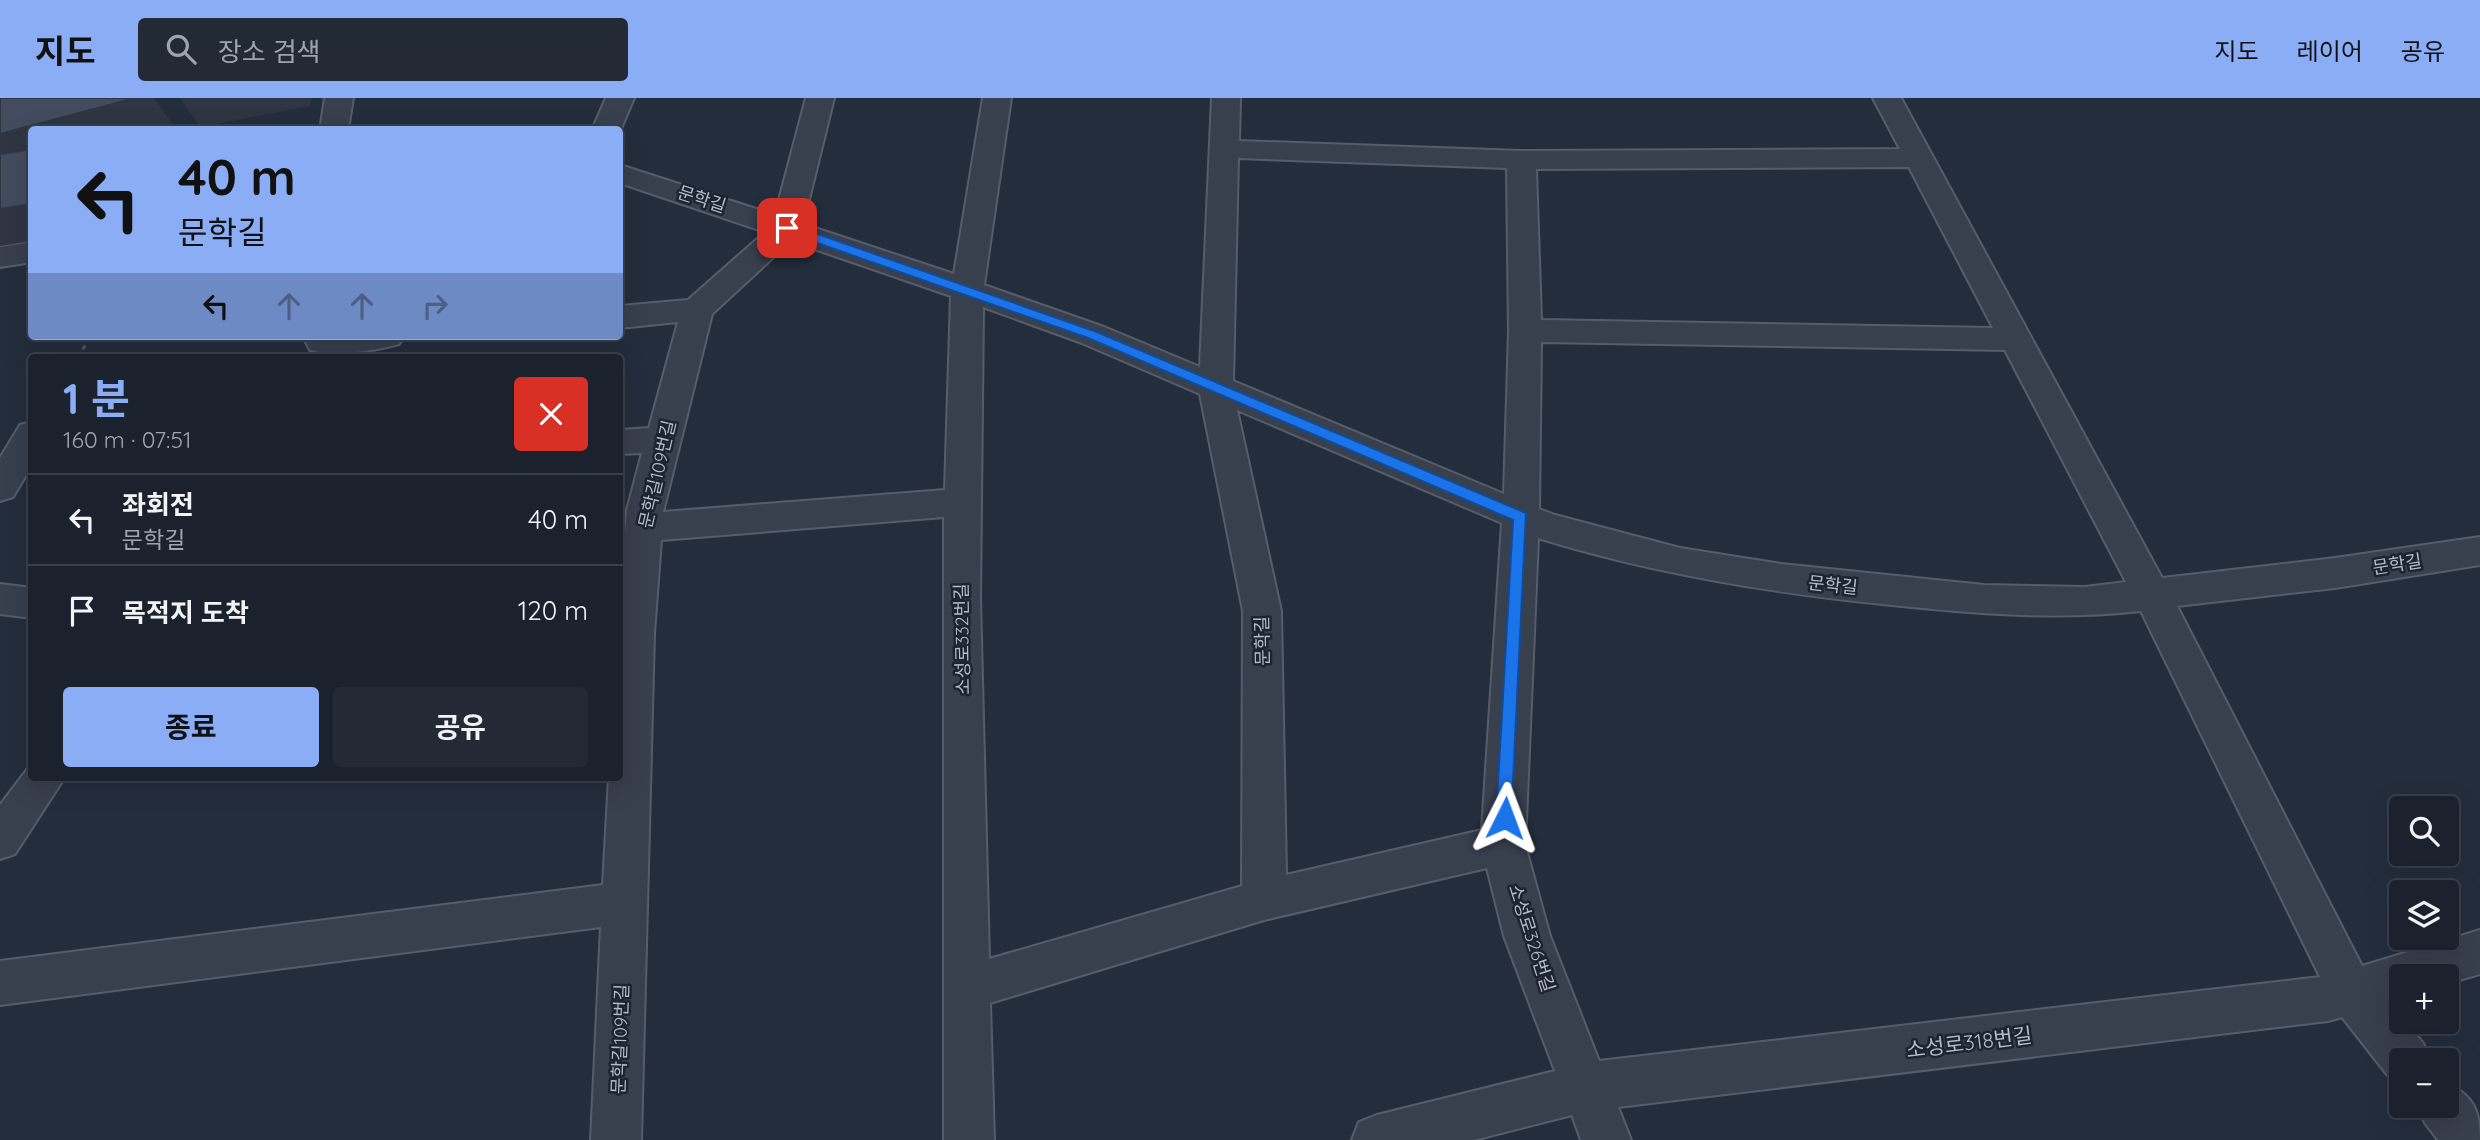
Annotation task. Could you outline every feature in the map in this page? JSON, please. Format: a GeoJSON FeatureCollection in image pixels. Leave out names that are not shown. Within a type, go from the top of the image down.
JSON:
{"type":"FeatureCollection","features":[{"type":"Feature","properties":{"kind":"street"},"geometry":{"type":"LineString","coordinates":[[335,126],[339,98]]}},
{"type":"Feature","properties":{"kind":"street"},"geometry":{"type":"LineString","coordinates":[[608,126],[620,98]]}},
{"type":"Feature","properties":{"kind":"street"},"geometry":{"type":"LineString","coordinates":[[623,317],[697,310],[787,228],[820,98]]}},
{"type":"Feature","properties":{"kind":"street","name":"소성로332번길"},"geometry":{"type":"LineString","coordinates":[[969,1140],[963,502],[967,290],[997,98]]}},
{"type":"Feature","properties":{"kind":"street"},"geometry":{"type":"LineString","coordinates":[[1216,388],[1226,98]]}},
{"type":"Feature","properties":{"kind":"street"},"geometry":{"type":"LineString","coordinates":[[1887,98],[2151,594],[2351,992],[2396,1048]]}},
{"type":"Feature","properties":{"kind":"street"},"geometry":{"type":"LineString","coordinates":[[1224,149],[1521,160],[1919,158]]}},
{"type":"Feature","properties":{"kind":"street","name":"소성로326번길"},"geometry":{"type":"LineString","coordinates":[[1521,160],[1525,331],[1521,517],[1503,845],[1527,936],[1606,1140]]}},
{"type":"Feature","properties":{"kind":"street","name":"문학길"},"geometry":{"type":"LineString","coordinates":[[623,175],[787,228],[1093,335],[1547,527],[1681,562],[1781,579],[1984,600],[2085,602],[2336,573],[2480,551]]}},
{"type":"Feature","properties":{"kind":"street"},"geometry":{"type":"LineString","coordinates":[[0,257],[28,253]]}},
{"type":"Feature","properties":{"kind":"street","name":"문학길109번길"},"geometry":{"type":"LineString","coordinates":[[616,1140],[625,903],[627,634],[644,527],[697,310]]}},
{"type":"Feature","properties":{"kind":"street"},"geometry":{"type":"LineString","coordinates":[[1525,331],[2015,339]]}},
{"type":"Feature","properties":{"kind":"street"},"geometry":{"type":"LineString","coordinates":[[321,345],[358,340]]}},
{"type":"Feature","properties":{"kind":"street","name":"문학길"},"geometry":{"type":"LineString","coordinates":[[1216,388],[1262,611],[1264,900]]}},
{"type":"Feature","properties":{"kind":"street"},"geometry":{"type":"LineString","coordinates":[[0,435],[28,433]]}},
{"type":"Feature","properties":{"kind":"street"},"geometry":{"type":"LineString","coordinates":[[623,442],[664,439]]}},
{"type":"Feature","properties":{"kind":"street"},"geometry":{"type":"LineString","coordinates":[[0,488],[28,440]]}},
{"type":"Feature","properties":{"kind":"street"},"geometry":{"type":"LineString","coordinates":[[644,527],[963,502]]}},
{"type":"Feature","properties":{"kind":"street"},"geometry":{"type":"LineString","coordinates":[[0,599],[28,602]]}},
{"type":"Feature","properties":{"kind":"street"},"geometry":{"type":"LineString","coordinates":[[0,840],[41,781]]}},
{"type":"Feature","properties":{"kind":"street"},"geometry":{"type":"LineString","coordinates":[[967,988],[1264,900],[1503,845]]}},
{"type":"Feature","properties":{"kind":"street"},"geometry":{"type":"LineString","coordinates":[[0,983],[625,903]]}},
{"type":"Feature","properties":{"kind":"street","name":"소성로318번길"},"geometry":{"type":"LineString","coordinates":[[1586,1087],[2328,999],[2480,951]]}},
{"type":"Feature","properties":{"kind":"street"},"geometry":{"type":"LineString","coordinates":[[1377,1140],[1586,1087]]}},
{"type":"Feature","properties":{"kind":"street"},"geometry":{"type":"LineString","coordinates":[[2452,1118],[2470,1140]]}},
{"type":"Feature","properties":{"kind":"building"},"geometry":{"type":"Polygon","coordinates":[[[0,98],[135,98],[28,126],[0,134],[0,98]]]}},
{"type":"Feature","properties":{"kind":"building"},"geometry":{"type":"Polygon","coordinates":[[[28,150],[28,205],[0,209],[0,154],[28,150]]]}},
{"type":"Feature","properties":{"kind":"route"},"geometry":{"type":"LineString","coordinates":[[787,228],[1093,335],[1521,517],[1505,818]]}}]}
